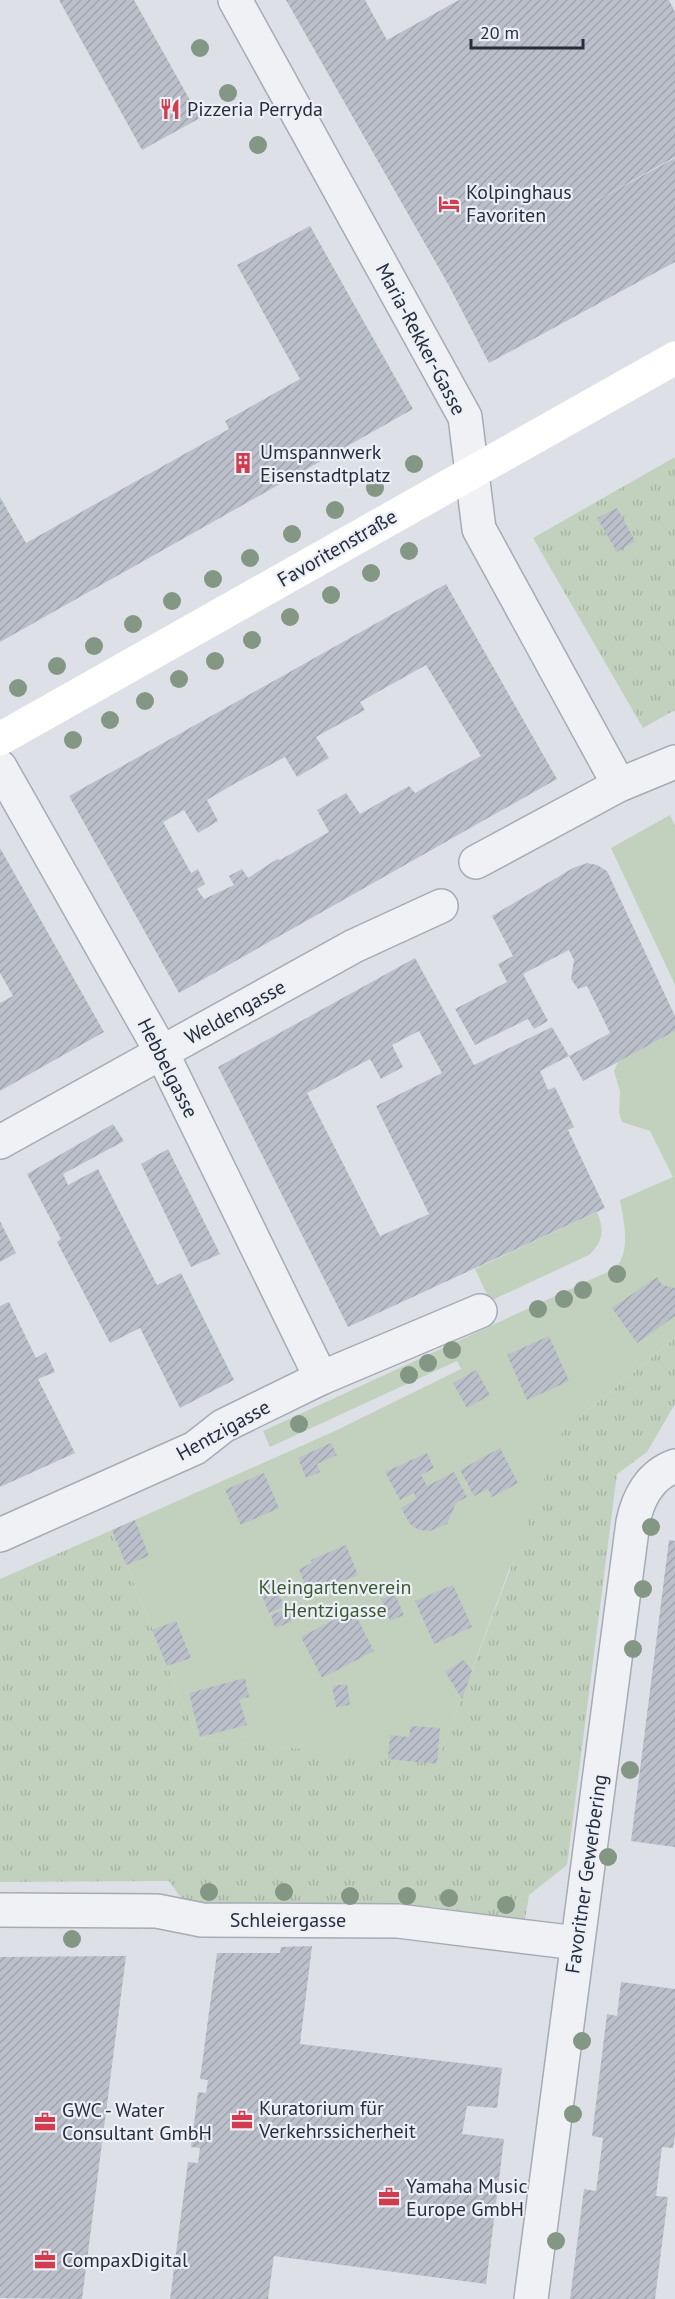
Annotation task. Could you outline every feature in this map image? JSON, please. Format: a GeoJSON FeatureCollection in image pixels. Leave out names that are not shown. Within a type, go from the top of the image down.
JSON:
{"type":"FeatureCollection","features":[{"type":"Feature","properties":{"kind":"main road","name":"Favoritenstraße"},"geometry":{"type":"LineString","coordinates":[[0,739],[675,358]]}},
{"type":"Feature","properties":{"kind":"street","name":"Maria-Rekker-Gasse"},"geometry":{"type":"LineString","coordinates":[[235,0],[465,417],[470,473],[479,530],[620,785]]}},
{"type":"Feature","properties":{"kind":"street"},"geometry":{"type":"LineString","coordinates":[[476,862],[620,785],[675,762]]}},
{"type":"Feature","properties":{"kind":"street","name":"Hebbelgasse"},"geometry":{"type":"LineString","coordinates":[[0,767],[162,1053],[321,1378]]}},
{"type":"Feature","properties":{"kind":"street","name":"Weldengasse"},"geometry":{"type":"LineString","coordinates":[[0,1142],[354,946],[441,906]]}},
{"type":"Feature","properties":{"kind":"street","name":"Hentzigasse"},"geometry":{"type":"LineString","coordinates":[[0,1535],[195,1448],[223,1426],[321,1378],[480,1311]]}},
{"type":"Feature","properties":{"kind":"street","name":"Favoritner Gewerbering"},"geometry":{"type":"LineString","coordinates":[[531,2299],[636,1505],[656,1477],[675,1466]]}},
{"type":"Feature","properties":{"kind":"street","name":"Schleiergasse"},"geometry":{"type":"LineString","coordinates":[[0,1910],[157,1911],[202,1920],[398,1921],[577,1943]]}},
{"type":"Feature","properties":{"kind":"green space"},"geometry":{"type":"Polygon","coordinates":[[[675,457],[675,710],[643,728],[533,538],[675,457]]]}},
{"type":"Feature","properties":{"kind":"green space"},"geometry":{"type":"Polygon","coordinates":[[[670,815],[675,826],[675,985],[611,848],[670,815]]]}},
{"type":"Feature","properties":{"kind":"green space","name":"Kleingartenverein Hentzigasse"},"geometry":{"type":"Polygon","coordinates":[[[675,1031],[675,1338],[581,1416],[509,1570],[437,1764],[197,1738],[112,1530],[337,1430],[461,1369],[457,1361],[270,1447],[263,1431],[616,1268],[621,1261],[625,1244],[620,1200],[673,1177],[650,1131],[622,1122],[619,1112],[620,1091],[614,1071],[618,1062],[675,1031]]]}},
{"type":"Feature","properties":{"kind":"green space"},"geometry":{"type":"Polygon","coordinates":[[[597,1212],[602,1229],[601,1235],[598,1245],[589,1255],[490,1301],[475,1269],[597,1212]]]}},
{"type":"Feature","properties":{"kind":"green space"},"geometry":{"type":"Polygon","coordinates":[[[675,1338],[675,1404],[647,1452],[617,1474],[567,1865],[529,1895],[525,1920],[433,1907],[186,1905],[169,1881],[0,1882],[0,1579],[112,1530],[197,1738],[437,1763],[562,1432],[675,1338]]]}},
{"type":"Feature","properties":{"kind":"building"},"geometry":{"type":"Polygon","coordinates":[[[59,0],[134,0],[200,118],[142,150],[59,0]]]}},
{"type":"Feature","properties":{"kind":"building"},"geometry":{"type":"Polygon","coordinates":[[[286,0],[365,0],[387,40],[459,0],[669,0],[675,12],[675,157],[570,215],[675,158],[675,262],[489,363],[448,284],[286,0]]]}},
{"type":"Feature","properties":{"kind":"building","name":"Umspannwerk Eisenstadtplatz"},"geometry":{"type":"Polygon","coordinates":[[[310,226],[413,409],[0,642],[0,497],[26,543],[229,429],[225,421],[300,379],[237,265],[310,226]]]}},
{"type":"Feature","properties":{"kind":"building"},"geometry":{"type":"Polygon","coordinates":[[[617,508],[635,541],[617,552],[597,518],[617,508]]]}},
{"type":"Feature","properties":{"kind":"building"},"geometry":{"type":"Polygon","coordinates":[[[446,584],[557,779],[179,993],[69,796],[446,584]],[[426,665],[360,702],[365,710],[316,737],[329,758],[297,777],[285,757],[234,784],[207,800],[218,821],[198,833],[184,810],[163,822],[191,873],[198,869],[205,884],[197,889],[204,899],[234,885],[229,876],[242,869],[248,878],[277,859],[280,860],[329,832],[317,810],[346,793],[360,814],[409,786],[415,793],[481,756],[426,665]]]}},
{"type":"Feature","properties":{"kind":"building"},"geometry":{"type":"Polygon","coordinates":[[[0,848],[104,1032],[0,1091],[0,1003],[13,996],[0,973],[0,848]]]}},
{"type":"Feature","properties":{"kind":"building"},"geometry":{"type":"Polygon","coordinates":[[[587,863],[597,865],[607,871],[675,1016],[675,1031],[583,1081],[569,1056],[610,1033],[587,986],[578,989],[571,979],[574,960],[569,950],[523,974],[548,1021],[534,1029],[528,1019],[475,1045],[455,1009],[507,982],[498,964],[513,956],[492,916],[573,868],[587,863]]]}},
{"type":"Feature","properties":{"kind":"building"},"geometry":{"type":"Polygon","coordinates":[[[415,958],[474,1065],[552,1027],[569,1056],[540,1071],[548,1090],[555,1087],[574,1127],[568,1130],[605,1208],[348,1327],[218,1067],[415,958]],[[419,1031],[392,1045],[403,1067],[381,1079],[370,1059],[307,1093],[380,1236],[429,1214],[376,1106],[442,1073],[419,1031]]]}},
{"type":"Feature","properties":{"kind":"building"},"geometry":{"type":"Polygon","coordinates":[[[113,1124],[124,1141],[63,1174],[68,1185],[98,1169],[157,1285],[181,1273],[234,1380],[180,1408],[140,1328],[110,1343],[57,1242],[61,1239],[27,1174],[113,1124]]]}},
{"type":"Feature","properties":{"kind":"building"},"geometry":{"type":"Polygon","coordinates":[[[168,1149],[220,1254],[191,1267],[141,1164],[168,1149]]]}},
{"type":"Feature","properties":{"kind":"building"},"geometry":{"type":"Polygon","coordinates":[[[0,1221],[16,1253],[0,1262],[0,1221]]]}},
{"type":"Feature","properties":{"kind":"building"},"geometry":{"type":"Polygon","coordinates":[[[657,1277],[662,1285],[675,1288],[675,1316],[637,1343],[612,1308],[657,1277]]]}},
{"type":"Feature","properties":{"kind":"building"},"geometry":{"type":"Polygon","coordinates":[[[9,1302],[36,1358],[46,1352],[55,1372],[38,1379],[75,1453],[0,1487],[0,1306],[9,1302]]]}},
{"type":"Feature","properties":{"kind":"building"},"geometry":{"type":"Polygon","coordinates":[[[549,1336],[569,1381],[527,1400],[507,1355],[549,1336]]]}},
{"type":"Feature","properties":{"kind":"building"},"geometry":{"type":"Polygon","coordinates":[[[476,1370],[490,1395],[467,1408],[453,1383],[476,1370]]]}},
{"type":"Feature","properties":{"kind":"building"},"geometry":{"type":"Polygon","coordinates":[[[331,1443],[337,1455],[317,1464],[320,1472],[306,1478],[298,1458],[331,1443]]]}},
{"type":"Feature","properties":{"kind":"building"},"geometry":{"type":"Polygon","coordinates":[[[500,1448],[518,1483],[492,1497],[488,1489],[474,1496],[460,1470],[500,1448]]]}},
{"type":"Feature","properties":{"kind":"building"},"geometry":{"type":"Polygon","coordinates":[[[427,1453],[434,1468],[421,1475],[427,1486],[454,1472],[467,1497],[456,1503],[447,1524],[430,1531],[419,1530],[410,1524],[401,1508],[416,1499],[414,1493],[400,1500],[385,1472],[427,1453]]]}},
{"type":"Feature","properties":{"kind":"building"},"geometry":{"type":"Polygon","coordinates":[[[264,1473],[279,1508],[241,1525],[225,1490],[264,1473]]]}},
{"type":"Feature","properties":{"kind":"building"},"geometry":{"type":"Polygon","coordinates":[[[135,1520],[149,1556],[126,1565],[112,1530],[135,1520]]]}},
{"type":"Feature","properties":{"kind":"building"},"geometry":{"type":"Polygon","coordinates":[[[669,1540],[675,1541],[675,1847],[631,1841],[669,1540]]]}},
{"type":"Feature","properties":{"kind":"building"},"geometry":{"type":"Polygon","coordinates":[[[346,1545],[358,1575],[323,1589],[322,1586],[308,1592],[299,1569],[312,1563],[311,1560],[346,1545]]]}},
{"type":"Feature","properties":{"kind":"building"},"geometry":{"type":"Polygon","coordinates":[[[272,1583],[285,1606],[269,1613],[259,1588],[272,1583]]]}},
{"type":"Feature","properties":{"kind":"building"},"geometry":{"type":"Polygon","coordinates":[[[453,1585],[472,1627],[434,1644],[415,1601],[453,1585]]]}},
{"type":"Feature","properties":{"kind":"building"},"geometry":{"type":"Polygon","coordinates":[[[395,1594],[404,1615],[390,1621],[381,1599],[395,1594]]]}},
{"type":"Feature","properties":{"kind":"building"},"geometry":{"type":"Polygon","coordinates":[[[287,1609],[292,1622],[275,1628],[271,1615],[287,1609]]]}},
{"type":"Feature","properties":{"kind":"building"},"geometry":{"type":"Polygon","coordinates":[[[353,1610],[374,1651],[322,1678],[301,1637],[353,1610]]]}},
{"type":"Feature","properties":{"kind":"building"},"geometry":{"type":"Polygon","coordinates":[[[176,1621],[191,1658],[167,1666],[152,1630],[176,1621]]]}},
{"type":"Feature","properties":{"kind":"building"},"geometry":{"type":"Polygon","coordinates":[[[464,1660],[472,1671],[462,1699],[445,1672],[464,1660]]]}},
{"type":"Feature","properties":{"kind":"building"},"geometry":{"type":"Polygon","coordinates":[[[245,1678],[249,1697],[239,1699],[247,1725],[200,1737],[189,1693],[245,1678]]]}},
{"type":"Feature","properties":{"kind":"building"},"geometry":{"type":"Polygon","coordinates":[[[347,1684],[350,1705],[336,1707],[332,1686],[347,1684]]]}},
{"type":"Feature","properties":{"kind":"building"},"geometry":{"type":"Polygon","coordinates":[[[411,1726],[440,1728],[437,1764],[388,1759],[390,1735],[409,1737],[411,1726]]]}},
{"type":"Feature","properties":{"kind":"building"},"geometry":{"type":"Polygon","coordinates":[[[312,1946],[300,2044],[502,2068],[497,2108],[467,2106],[462,2134],[504,2139],[486,2284],[274,2256],[268,2299],[170,2299],[188,2162],[198,2163],[200,2148],[191,2147],[198,2092],[206,2093],[208,2080],[200,2079],[217,1953],[280,1953],[281,1947],[312,1946]]]}},
{"type":"Feature","properties":{"kind":"building"},"geometry":{"type":"Polygon","coordinates":[[[126,1956],[82,2299],[0,2298],[0,1957],[126,1956]]]}},
{"type":"Feature","properties":{"kind":"building"},"geometry":{"type":"Polygon","coordinates":[[[621,1982],[675,1989],[675,2135],[673,2148],[662,2147],[656,2196],[668,2197],[655,2299],[570,2299],[584,2189],[596,2191],[603,2138],[592,2136],[607,2014],[617,2016],[621,1982]]]}},
{"type":"Feature","properties":{"kind":"place","name":"Pizzeria Perryda"},"geometry":{"type":"Point","coordinates":[170,109]}},
{"type":"Feature","properties":{"kind":"place","name":"Kolpinghaus Favoriten"},"geometry":{"type":"Point","coordinates":[449,204]}},
{"type":"Feature","properties":{"kind":"place","name":"Umspannwerk Eisenstadtplatz"},"geometry":{"type":"Point","coordinates":[243,463]}},
{"type":"Feature","properties":{"kind":"place","name":"Kuratorium für Verkehrssicherheit"},"geometry":{"type":"Point","coordinates":[242,2120]}},
{"type":"Feature","properties":{"kind":"place","name":"GWC - Water Consultant GmbH"},"geometry":{"type":"Point","coordinates":[45,2122]}},
{"type":"Feature","properties":{"kind":"place","name":"Yamaha Music Europe GmbH"},"geometry":{"type":"Point","coordinates":[389,2197]}},
{"type":"Feature","properties":{"kind":"place","name":"CompaxDigital"},"geometry":{"type":"Point","coordinates":[45,2260]}}]}
